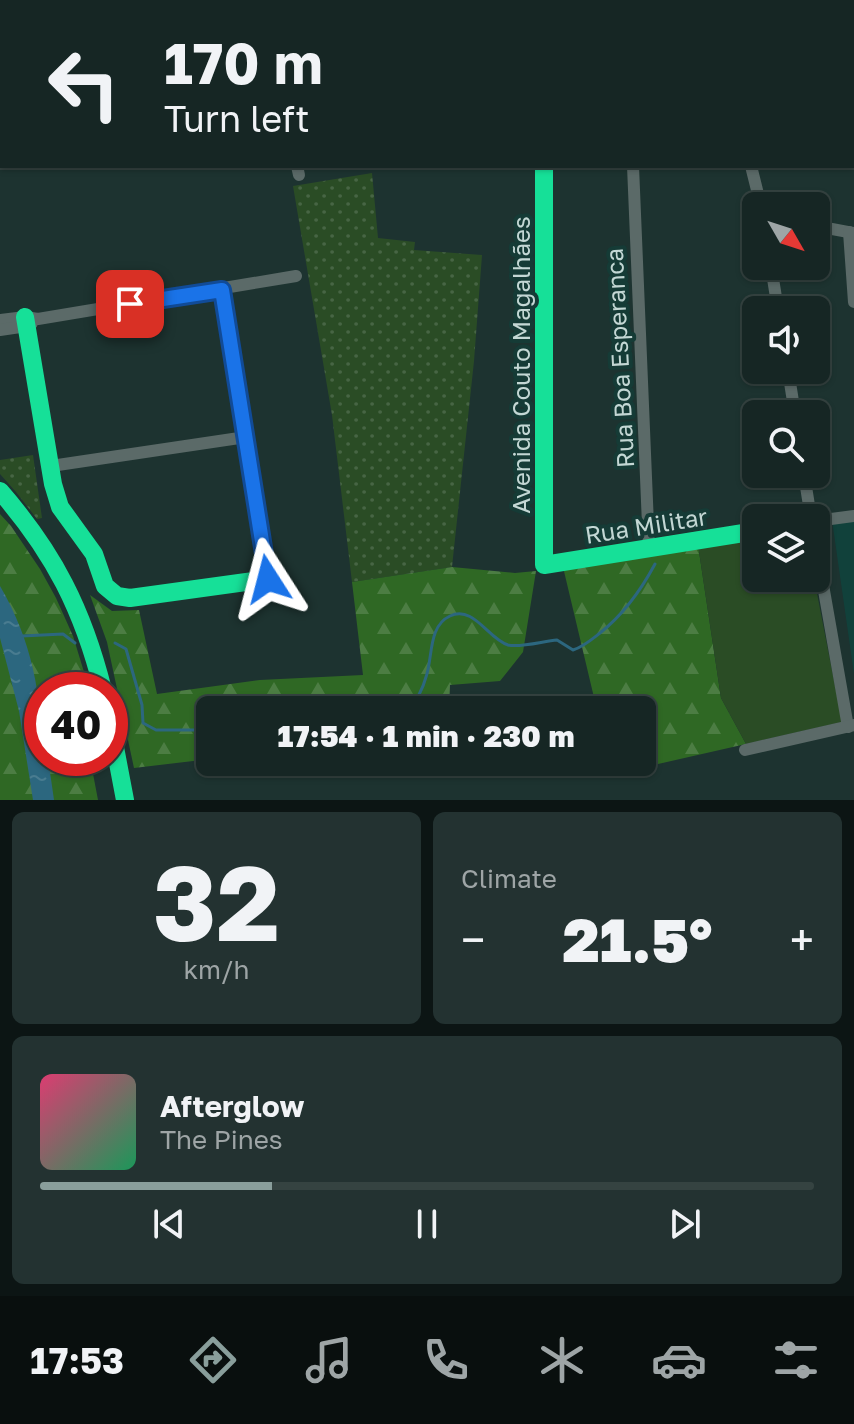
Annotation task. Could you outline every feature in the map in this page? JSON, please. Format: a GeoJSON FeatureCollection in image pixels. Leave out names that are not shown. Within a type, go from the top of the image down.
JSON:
{"type":"FeatureCollection","features":[{"type":"Feature","properties":{"kind":"street","name":"Avenida Couto Magalhães"},"geometry":{"type":"LineString","coordinates":[[544,168],[544,565]]}},
{"type":"Feature","properties":{"kind":"street","name":"Rua Boa Esperanca"},"geometry":{"type":"LineString","coordinates":[[633,168],[649,549]]}},
{"type":"Feature","properties":{"kind":"street"},"geometry":{"type":"LineString","coordinates":[[752,168],[758,192]]}},
{"type":"Feature","properties":{"kind":"street"},"geometry":{"type":"LineString","coordinates":[[830,229],[851,233],[854,302]]}},
{"type":"Feature","properties":{"kind":"street"},"geometry":{"type":"LineString","coordinates":[[0,320],[30,320],[296,276]]}},
{"type":"Feature","properties":{"kind":"street"},"geometry":{"type":"LineString","coordinates":[[30,320],[53,484],[60,507],[94,554],[105,586],[117,596],[130,598],[268,579],[222,290]]}},
{"type":"Feature","properties":{"kind":"street"},"geometry":{"type":"LineString","coordinates":[[0,330],[30,320]]}},
{"type":"Feature","properties":{"kind":"street"},"geometry":{"type":"LineString","coordinates":[[51,466],[246,437]]}},
{"type":"Feature","properties":{"kind":"street"},"geometry":{"type":"LineString","coordinates":[[0,491],[45,545],[83,622],[99,672]]}},
{"type":"Feature","properties":{"kind":"street"},"geometry":{"type":"LineString","coordinates":[[830,518],[854,516]]}},
{"type":"Feature","properties":{"kind":"street","name":"Rua Militar"},"geometry":{"type":"LineString","coordinates":[[544,565],[742,533]]}},
{"type":"Feature","properties":{"kind":"street"},"geometry":{"type":"LineString","coordinates":[[745,750],[851,726],[825,592]]}},
{"type":"Feature","properties":{"kind":"street"},"geometry":{"type":"LineString","coordinates":[[120,776],[125,800]]}},
{"type":"Feature","properties":{"kind":"shaded area"},"geometry":{"type":"Polygon","coordinates":[[[372,173],[378,238],[415,242],[414,250],[482,255],[452,567],[352,582],[332,415],[293,186],[372,173]]]}},
{"type":"Feature","properties":{"kind":"shaded area"},"geometry":{"type":"Polygon","coordinates":[[[33,455],[42,518],[37,519],[0,474],[0,460],[33,455]]]}},
{"type":"Feature","properties":{"kind":"shaded area"},"geometry":{"type":"Polygon","coordinates":[[[854,518],[854,674],[832,520],[854,518]]]}},
{"type":"Feature","properties":{"kind":"shaded area"},"geometry":{"type":"Polygon","coordinates":[[[742,537],[742,592],[817,592],[842,722],[746,744],[721,698],[698,545],[742,537]]]}},
{"type":"Feature","properties":{"kind":"green space"},"geometry":{"type":"Polygon","coordinates":[[[0,514],[40,569],[56,598],[73,636],[84,672],[24,672],[24,776],[93,776],[98,800],[0,800],[0,514]]]}},
{"type":"Feature","properties":{"kind":"green space"},"geometry":{"type":"Polygon","coordinates":[[[698,545],[721,698],[746,744],[656,764],[656,696],[594,696],[563,567],[698,545]]]}},
{"type":"Feature","properties":{"kind":"green space"},"geometry":{"type":"Polygon","coordinates":[[[452,567],[515,573],[536,571],[523,652],[500,681],[450,685],[450,696],[196,696],[196,761],[134,768],[128,740],[128,672],[113,672],[107,642],[90,595],[112,611],[139,610],[157,694],[260,680],[363,675],[352,582],[452,567]]]}},
{"type":"Feature","properties":{"kind":"water"},"geometry":{"type":"Polygon","coordinates":[[[0,586],[20,627],[34,672],[24,672],[24,743],[19,711],[0,638],[0,586]]]}},
{"type":"Feature","properties":{"kind":"water"},"geometry":{"type":"Polygon","coordinates":[[[29,776],[51,776],[54,800],[33,800],[29,776]]]}},
{"type":"Feature","properties":{"kind":"waterway"},"geometry":{"type":"LineString","coordinates":[[418,696],[425,681],[435,634],[450,616],[466,615],[508,645],[557,640],[573,650],[590,641],[617,618],[655,564]]}},
{"type":"Feature","properties":{"kind":"waterway"},"geometry":{"type":"LineString","coordinates":[[22,636],[63,634],[75,643]]}},
{"type":"Feature","properties":{"kind":"waterway"},"geometry":{"type":"LineString","coordinates":[[115,643],[126,649],[142,705],[143,723],[156,730],[196,730]]}},
{"type":"Feature","properties":{"kind":"traffic: fast"},"geometry":{"type":"LineString","coordinates":[[544,168],[544,565],[742,533]]}},
{"type":"Feature","properties":{"kind":"traffic: fast"},"geometry":{"type":"LineString","coordinates":[[25,317],[53,484],[60,507],[94,554],[105,586],[117,596],[130,598],[268,579],[222,290]]}},
{"type":"Feature","properties":{"kind":"traffic: fast"},"geometry":{"type":"LineString","coordinates":[[0,491],[36,537],[64,584],[76,608],[98,672]]}},
{"type":"Feature","properties":{"kind":"traffic: fast"},"geometry":{"type":"LineString","coordinates":[[120,776],[125,800]]}},
{"type":"Feature","properties":{"kind":"route"},"geometry":{"type":"LineString","coordinates":[[130,304],[222,290],[268,579]]}}]}
